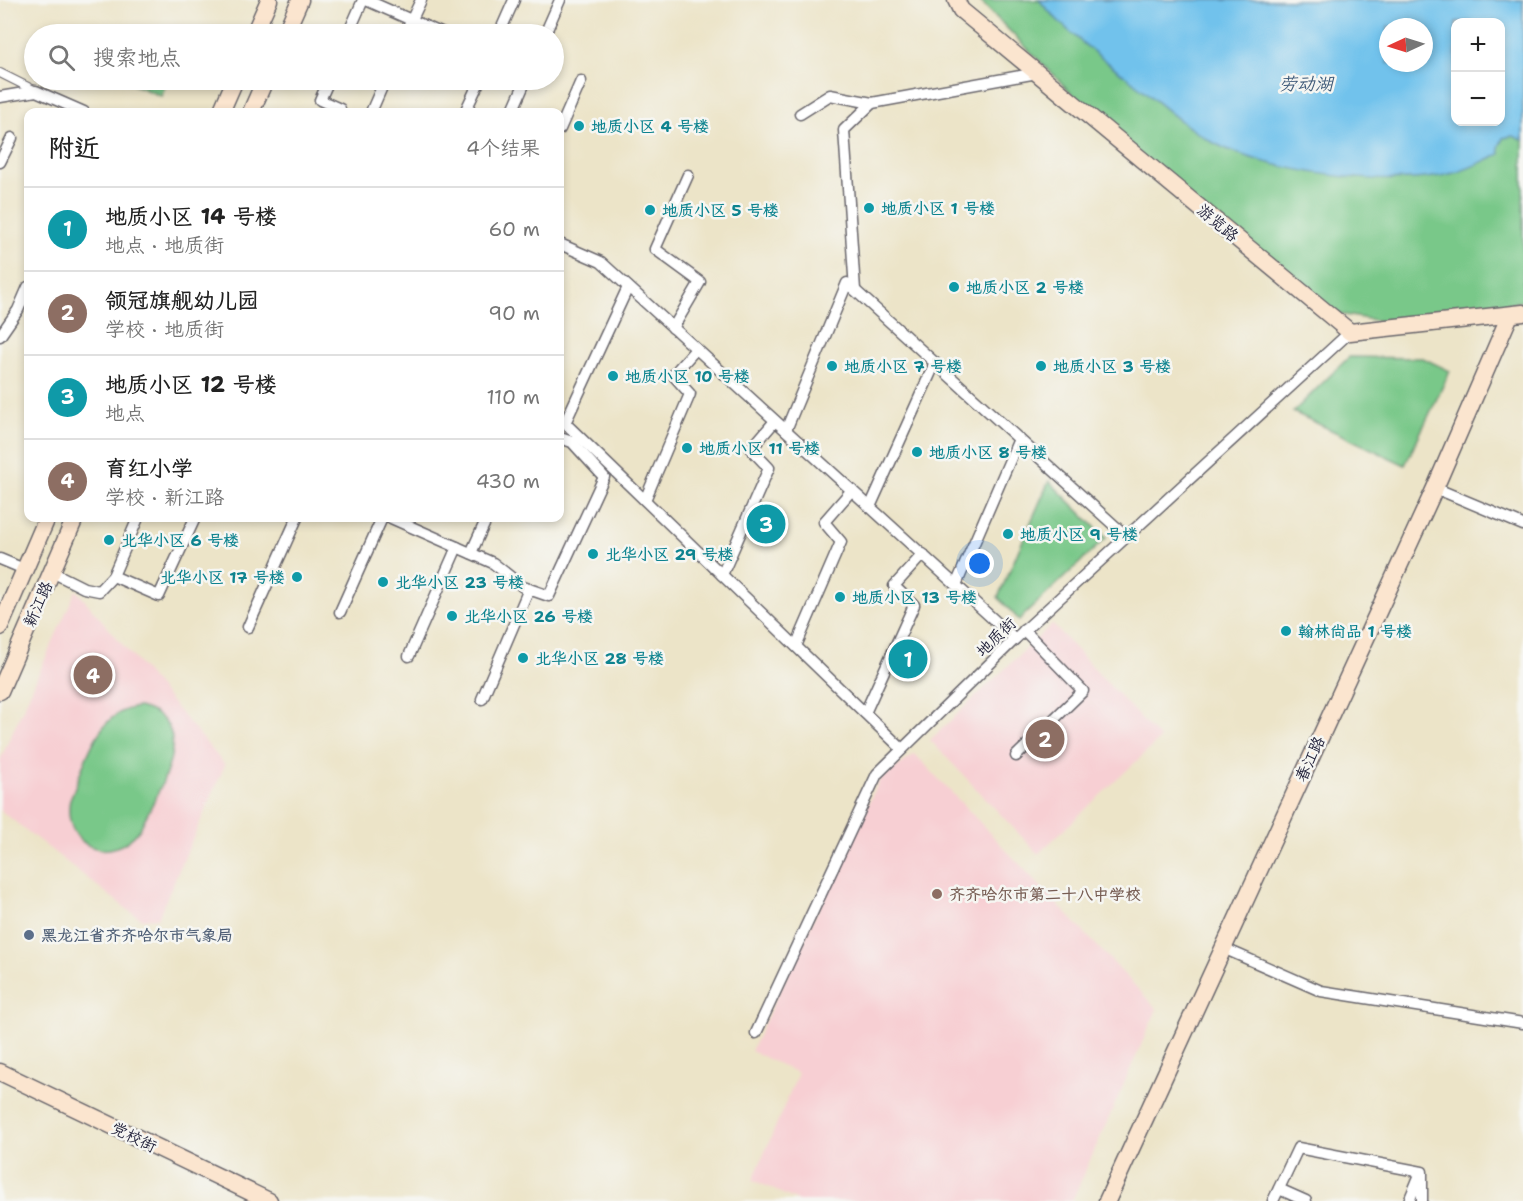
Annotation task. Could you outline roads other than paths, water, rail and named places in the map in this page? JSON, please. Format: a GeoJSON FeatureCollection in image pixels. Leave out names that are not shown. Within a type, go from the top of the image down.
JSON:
{"type":"FeatureCollection","features":[{"type":"Feature","properties":{"kind":"main road"},"geometry":{"type":"LineString","coordinates":[[258,24],[269,0]]}},
{"type":"Feature","properties":{"kind":"main road"},"geometry":{"type":"LineString","coordinates":[[289,24],[300,0]]}},
{"type":"Feature","properties":{"kind":"main road","name":"游览路"},"geometry":{"type":"LineString","coordinates":[[956,0],[961,10],[1350,332]]}},
{"type":"Feature","properties":{"kind":"main road"},"geometry":{"type":"LineString","coordinates":[[223,108],[231,90]]}},
{"type":"Feature","properties":{"kind":"main road"},"geometry":{"type":"LineString","coordinates":[[253,108],[261,90]]}},
{"type":"Feature","properties":{"kind":"main road"},"geometry":{"type":"LineString","coordinates":[[1350,332],[1517,314]]}},
{"type":"Feature","properties":{"kind":"main road","name":"春江路"},"geometry":{"type":"LineString","coordinates":[[1107,1201],[1517,314]]}},
{"type":"Feature","properties":{"kind":"main road","name":"新江路"},"geometry":{"type":"LineString","coordinates":[[0,627],[45,522]]}},
{"type":"Feature","properties":{"kind":"main road","name":"新江路"},"geometry":{"type":"LineString","coordinates":[[0,691],[73,522]]}},
{"type":"Feature","properties":{"kind":"main road","name":"党校街"},"geometry":{"type":"LineString","coordinates":[[0,1072],[269,1201]]}},
{"type":"Feature","properties":{"kind":"street"},"geometry":{"type":"LineString","coordinates":[[353,24],[364,0],[421,24]]}},
{"type":"Feature","properties":{"kind":"street"},"geometry":{"type":"LineString","coordinates":[[410,24],[421,0]]}},
{"type":"Feature","properties":{"kind":"street"},"geometry":{"type":"LineString","coordinates":[[503,24],[514,0]]}},
{"type":"Feature","properties":{"kind":"street"},"geometry":{"type":"LineString","coordinates":[[549,24],[560,0]]}},
{"type":"Feature","properties":{"kind":"street"},"geometry":{"type":"LineString","coordinates":[[0,73],[24,85]]}},
{"type":"Feature","properties":{"kind":"street"},"geometry":{"type":"LineString","coordinates":[[800,114],[830,95],[872,103],[1036,73]]}},
{"type":"Feature","properties":{"kind":"street"},"geometry":{"type":"LineString","coordinates":[[564,120],[581,81]]}},
{"type":"Feature","properties":{"kind":"street"},"geometry":{"type":"LineString","coordinates":[[324,90],[320,100],[338,108]]}},
{"type":"Feature","properties":{"kind":"street"},"geometry":{"type":"LineString","coordinates":[[373,108],[381,90]]}},
{"type":"Feature","properties":{"kind":"street"},"geometry":{"type":"LineString","coordinates":[[467,108],[475,90]]}},
{"type":"Feature","properties":{"kind":"street"},"geometry":{"type":"LineString","coordinates":[[514,108],[522,90]]}},
{"type":"Feature","properties":{"kind":"street"},"geometry":{"type":"LineString","coordinates":[[0,97],[36,91],[75,108]]}},
{"type":"Feature","properties":{"kind":"street"},"geometry":{"type":"LineString","coordinates":[[855,290],[844,130],[872,103]]}},
{"type":"Feature","properties":{"kind":"street"},"geometry":{"type":"LineString","coordinates":[[0,162],[12,138]]}},
{"type":"Feature","properties":{"kind":"street"},"geometry":{"type":"LineString","coordinates":[[673,328],[700,282],[654,249],[688,174]]}},
{"type":"Feature","properties":{"kind":"street"},"geometry":{"type":"LineString","coordinates":[[564,246],[601,262],[1015,639]]}},
{"type":"Feature","properties":{"kind":"street"},"geometry":{"type":"LineString","coordinates":[[786,430],[847,283],[1127,537]]}},
{"type":"Feature","properties":{"kind":"street"},"geometry":{"type":"LineString","coordinates":[[628,287],[565,423],[902,749]]}},
{"type":"Feature","properties":{"kind":"street"},"geometry":{"type":"LineString","coordinates":[[0,336],[18,310],[24,296]]}},
{"type":"Feature","properties":{"kind":"street","name":"地质街"},"geometry":{"type":"LineString","coordinates":[[756,1033],[877,774],[1024,630],[1350,332]]}},
{"type":"Feature","properties":{"kind":"street"},"geometry":{"type":"LineString","coordinates":[[645,500],[690,394],[673,375],[696,349]]}},
{"type":"Feature","properties":{"kind":"street"},"geometry":{"type":"LineString","coordinates":[[870,507],[935,363]]}},
{"type":"Feature","properties":{"kind":"street"},"geometry":{"type":"LineString","coordinates":[[722,575],[769,468],[751,449],[776,421]]}},
{"type":"Feature","properties":{"kind":"street"},"geometry":{"type":"LineString","coordinates":[[403,522],[493,563],[523,587],[549,596],[604,477],[572,442],[564,439]]}},
{"type":"Feature","properties":{"kind":"street"},"geometry":{"type":"LineString","coordinates":[[956,585],[1019,439]]}},
{"type":"Feature","properties":{"kind":"street"},"geometry":{"type":"LineString","coordinates":[[1435,488],[1523,525]]}},
{"type":"Feature","properties":{"kind":"street"},"geometry":{"type":"LineString","coordinates":[[796,646],[841,542],[824,522],[852,490]]}},
{"type":"Feature","properties":{"kind":"street"},"geometry":{"type":"LineString","coordinates":[[52,572],[84,588],[99,591],[113,576],[136,522]]}},
{"type":"Feature","properties":{"kind":"street"},"geometry":{"type":"LineString","coordinates":[[113,576],[159,596],[193,522]]}},
{"type":"Feature","properties":{"kind":"street"},"geometry":{"type":"LineString","coordinates":[[248,627],[295,522]]}},
{"type":"Feature","properties":{"kind":"street"},"geometry":{"type":"LineString","coordinates":[[340,612],[380,522]]}},
{"type":"Feature","properties":{"kind":"street"},"geometry":{"type":"LineString","coordinates":[[471,553],[485,522]]}},
{"type":"Feature","properties":{"kind":"street"},"geometry":{"type":"LineString","coordinates":[[409,656],[457,547]]}},
{"type":"Feature","properties":{"kind":"street"},"geometry":{"type":"LineString","coordinates":[[865,713],[914,605],[894,586],[922,555]]}},
{"type":"Feature","properties":{"kind":"street"},"geometry":{"type":"LineString","coordinates":[[0,559],[24,570]]}},
{"type":"Feature","properties":{"kind":"street"},"geometry":{"type":"LineString","coordinates":[[482,699],[529,590]]}},
{"type":"Feature","properties":{"kind":"street"},"geometry":{"type":"LineString","coordinates":[[1016,756],[1083,691],[1024,630]]}},
{"type":"Feature","properties":{"kind":"street"},"geometry":{"type":"LineString","coordinates":[[1223,948],[1321,991],[1523,1023]]}},
{"type":"Feature","properties":{"kind":"street"},"geometry":{"type":"LineString","coordinates":[[1273,1201],[1298,1149],[1422,1172]]}},
{"type":"Feature","properties":{"kind":"street"},"geometry":{"type":"LineString","coordinates":[[1408,1201],[1422,1172]]}},
{"type":"Feature","properties":{"kind":"street"},"geometry":{"type":"LineString","coordinates":[[1422,1172],[1422,1201]]}},
{"type":"Feature","properties":{"kind":"street"},"geometry":{"type":"LineString","coordinates":[[1278,1189],[1306,1201]]}},
{"type":"Feature","properties":{"kind":"water","name":"劳动湖"},"geometry":{"type":"Polygon","coordinates":[[[1039,0],[1523,0],[1523,140],[1513,136],[1503,138],[1499,147],[1500,154],[1454,173],[1428,178],[1365,179],[1264,162],[1212,142],[1190,128],[1059,22],[1039,0]]]}},
{"type":"Feature","properties":{"kind":"place","name":"地质小区 4 号楼"},"geometry":{"type":"Point","coordinates":[579,126]}},
{"type":"Feature","properties":{"kind":"place","name":"地质小区 1 号楼"},"geometry":{"type":"Point","coordinates":[869,208]}},
{"type":"Feature","properties":{"kind":"place","name":"地质小区 5 号楼"},"geometry":{"type":"Point","coordinates":[650,210]}},
{"type":"Feature","properties":{"kind":"place","name":"地质小区 2 号楼"},"geometry":{"type":"Point","coordinates":[954,287]}},
{"type":"Feature","properties":{"kind":"place","name":"地质小区 7 号楼"},"geometry":{"type":"Point","coordinates":[832,366]}},
{"type":"Feature","properties":{"kind":"place","name":"地质小区 3 号楼"},"geometry":{"type":"Point","coordinates":[1041,366]}},
{"type":"Feature","properties":{"kind":"place","name":"地质小区 10 号楼"},"geometry":{"type":"Point","coordinates":[613,376]}},
{"type":"Feature","properties":{"kind":"place","name":"地质小区 11 号楼"},"geometry":{"type":"Point","coordinates":[687,448]}},
{"type":"Feature","properties":{"kind":"place","name":"地质小区 8 号楼"},"geometry":{"type":"Point","coordinates":[917,452]}},
{"type":"Feature","properties":{"kind":"place","name":"地质小区 12 号楼"},"geometry":{"type":"Point","coordinates":[766,524]}},
{"type":"Feature","properties":{"kind":"place","name":"地质小区 9 号楼"},"geometry":{"type":"Point","coordinates":[1008,534]}},
{"type":"Feature","properties":{"kind":"place","name":"北华小区 6 号楼"},"geometry":{"type":"Point","coordinates":[109,540]}},
{"type":"Feature","properties":{"kind":"place","name":"北华小区 29 号楼"},"geometry":{"type":"Point","coordinates":[593,554]}},
{"type":"Feature","properties":{"kind":"place","name":"北华小区 17 号楼"},"geometry":{"type":"Point","coordinates":[297,577]}},
{"type":"Feature","properties":{"kind":"place","name":"北华小区 23 号楼"},"geometry":{"type":"Point","coordinates":[383,582]}},
{"type":"Feature","properties":{"kind":"place","name":"地质小区 13 号楼"},"geometry":{"type":"Point","coordinates":[840,597]}},
{"type":"Feature","properties":{"kind":"place","name":"北华小区 26 号楼"},"geometry":{"type":"Point","coordinates":[452,616]}},
{"type":"Feature","properties":{"kind":"place","name":"翰林尚品 1 号楼"},"geometry":{"type":"Point","coordinates":[1286,631]}},
{"type":"Feature","properties":{"kind":"place","name":"北华小区 28 号楼"},"geometry":{"type":"Point","coordinates":[523,658]}},
{"type":"Feature","properties":{"kind":"place","name":"地质小区 14 号楼"},"geometry":{"type":"Point","coordinates":[908,659]}},
{"type":"Feature","properties":{"kind":"place","name":"育红小学"},"geometry":{"type":"Point","coordinates":[93,675]}},
{"type":"Feature","properties":{"kind":"place","name":"领冠旗舰幼儿园"},"geometry":{"type":"Point","coordinates":[1045,739]}},
{"type":"Feature","properties":{"kind":"place","name":"齐齐哈尔市第二十八中学校"},"geometry":{"type":"Point","coordinates":[937,894]}},
{"type":"Feature","properties":{"kind":"place","name":"黑龙江省齐齐哈尔市气象局"},"geometry":{"type":"Point","coordinates":[29,935]}}]}
